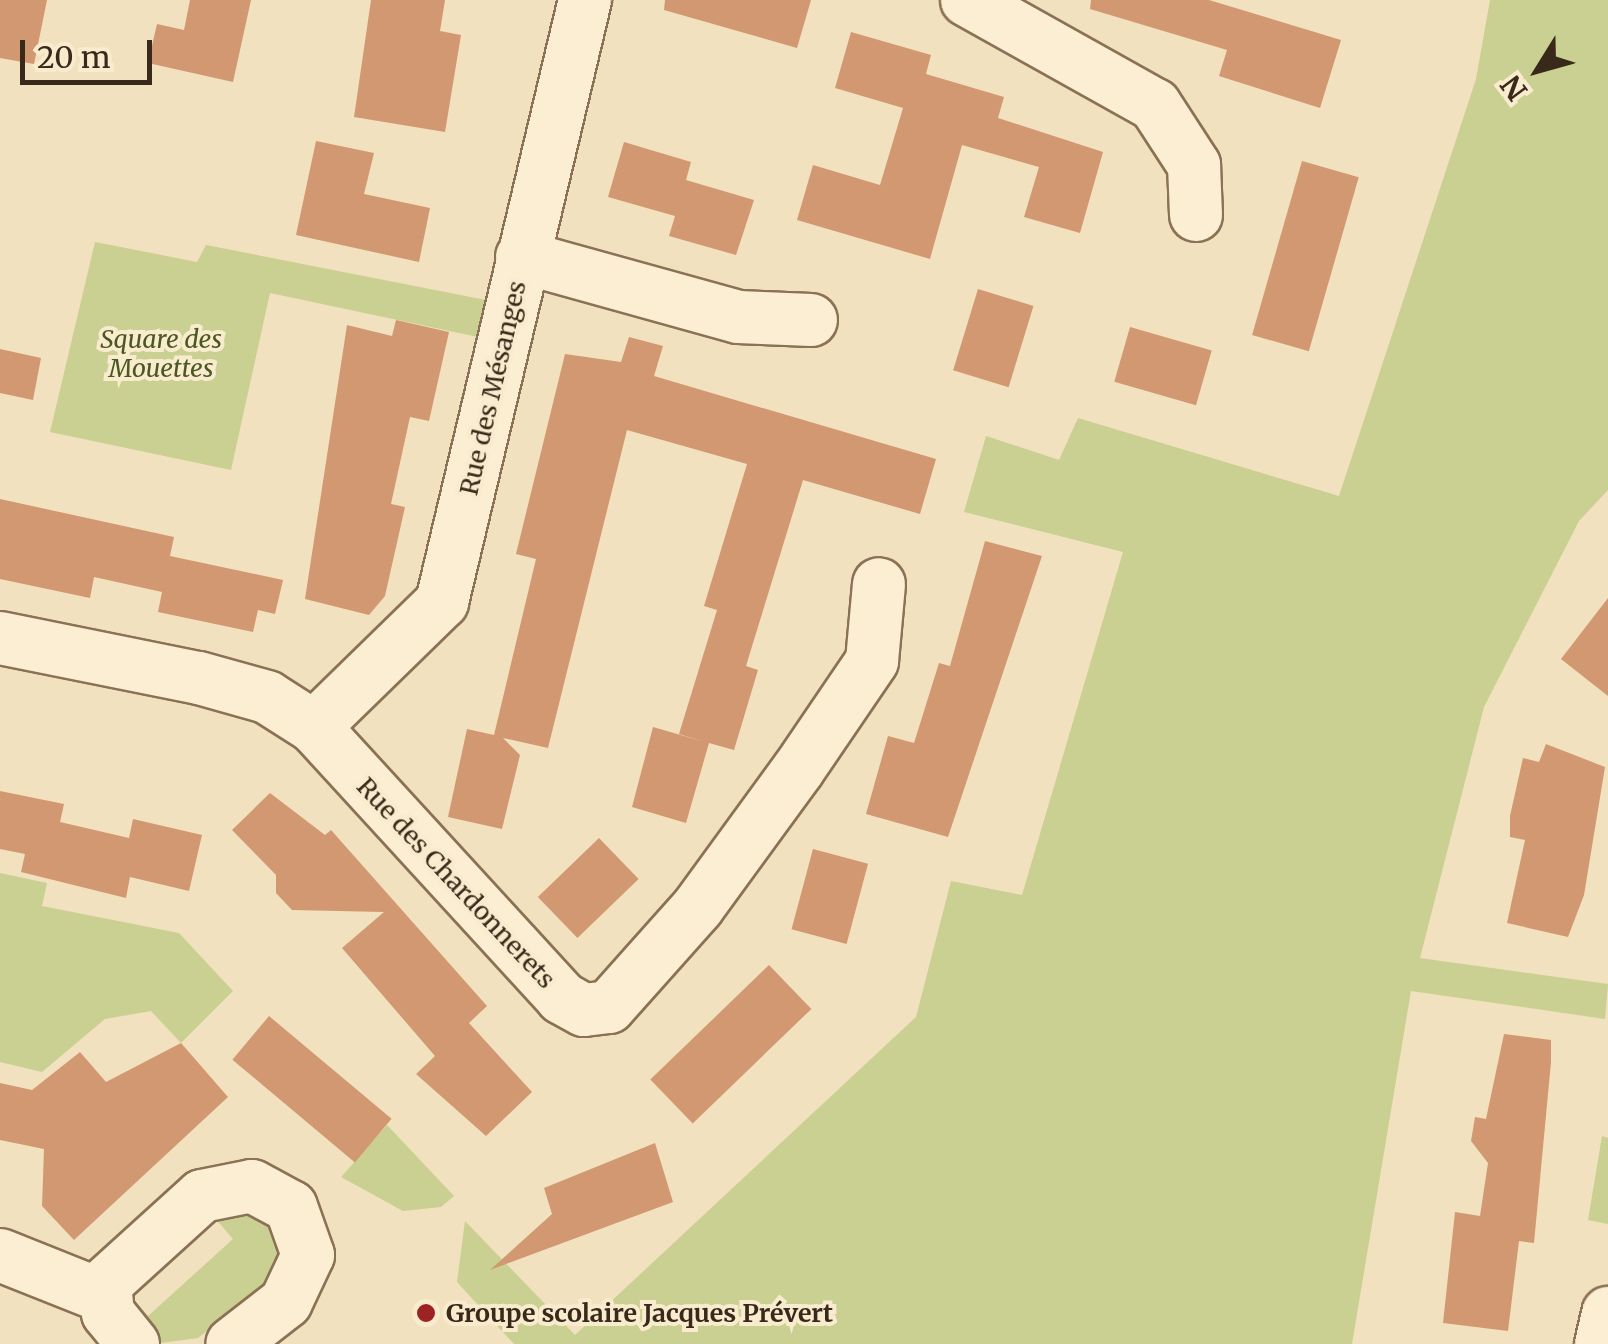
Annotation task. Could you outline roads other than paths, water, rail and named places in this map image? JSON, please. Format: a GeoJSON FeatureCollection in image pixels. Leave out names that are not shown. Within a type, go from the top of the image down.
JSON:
{"type":"FeatureCollection","features":[{"type":"Feature","properties":{"kind":"street","name":"Rue des Mésanges"},"geometry":{"type":"LineString","coordinates":[[314,727],[442,602],[585,0]]}},
{"type":"Feature","properties":{"kind":"street"},"geometry":{"type":"LineString","coordinates":[[967,0],[1155,106],[1194,165],[1196,215]]}},
{"type":"Feature","properties":{"kind":"street"},"geometry":{"type":"LineString","coordinates":[[522,257],[738,317],[811,320]]}},
{"type":"Feature","properties":{"kind":"street","name":"Rue des Chardonnerets"},"geometry":{"type":"LineString","coordinates":[[0,638],[199,678],[267,698],[314,727],[562,998],[584,1010],[610,1007],[698,907],[872,660],[879,584]]}},
{"type":"Feature","properties":{"kind":"street"},"geometry":{"type":"LineString","coordinates":[[103,1296],[202,1196],[235,1185],[270,1191],[301,1222],[305,1272],[286,1302],[232,1344]]}},
{"type":"Feature","properties":{"kind":"street"},"geometry":{"type":"LineString","coordinates":[[0,1255],[103,1296],[133,1344]]}},
{"type":"Feature","properties":{"kind":"street"},"geometry":{"type":"LineString","coordinates":[[1601,1344],[1608,1312]]}},
{"type":"Feature","properties":{"kind":"place","name":"Groupe scolaire Jacques Prévert"},"geometry":{"type":"Point","coordinates":[426,1313]}},
{"type":"Feature","properties":{"kind":"park label","name":"Square des Mouettes"},"geometry":{"type":"Point","coordinates":[161,354]}}]}
